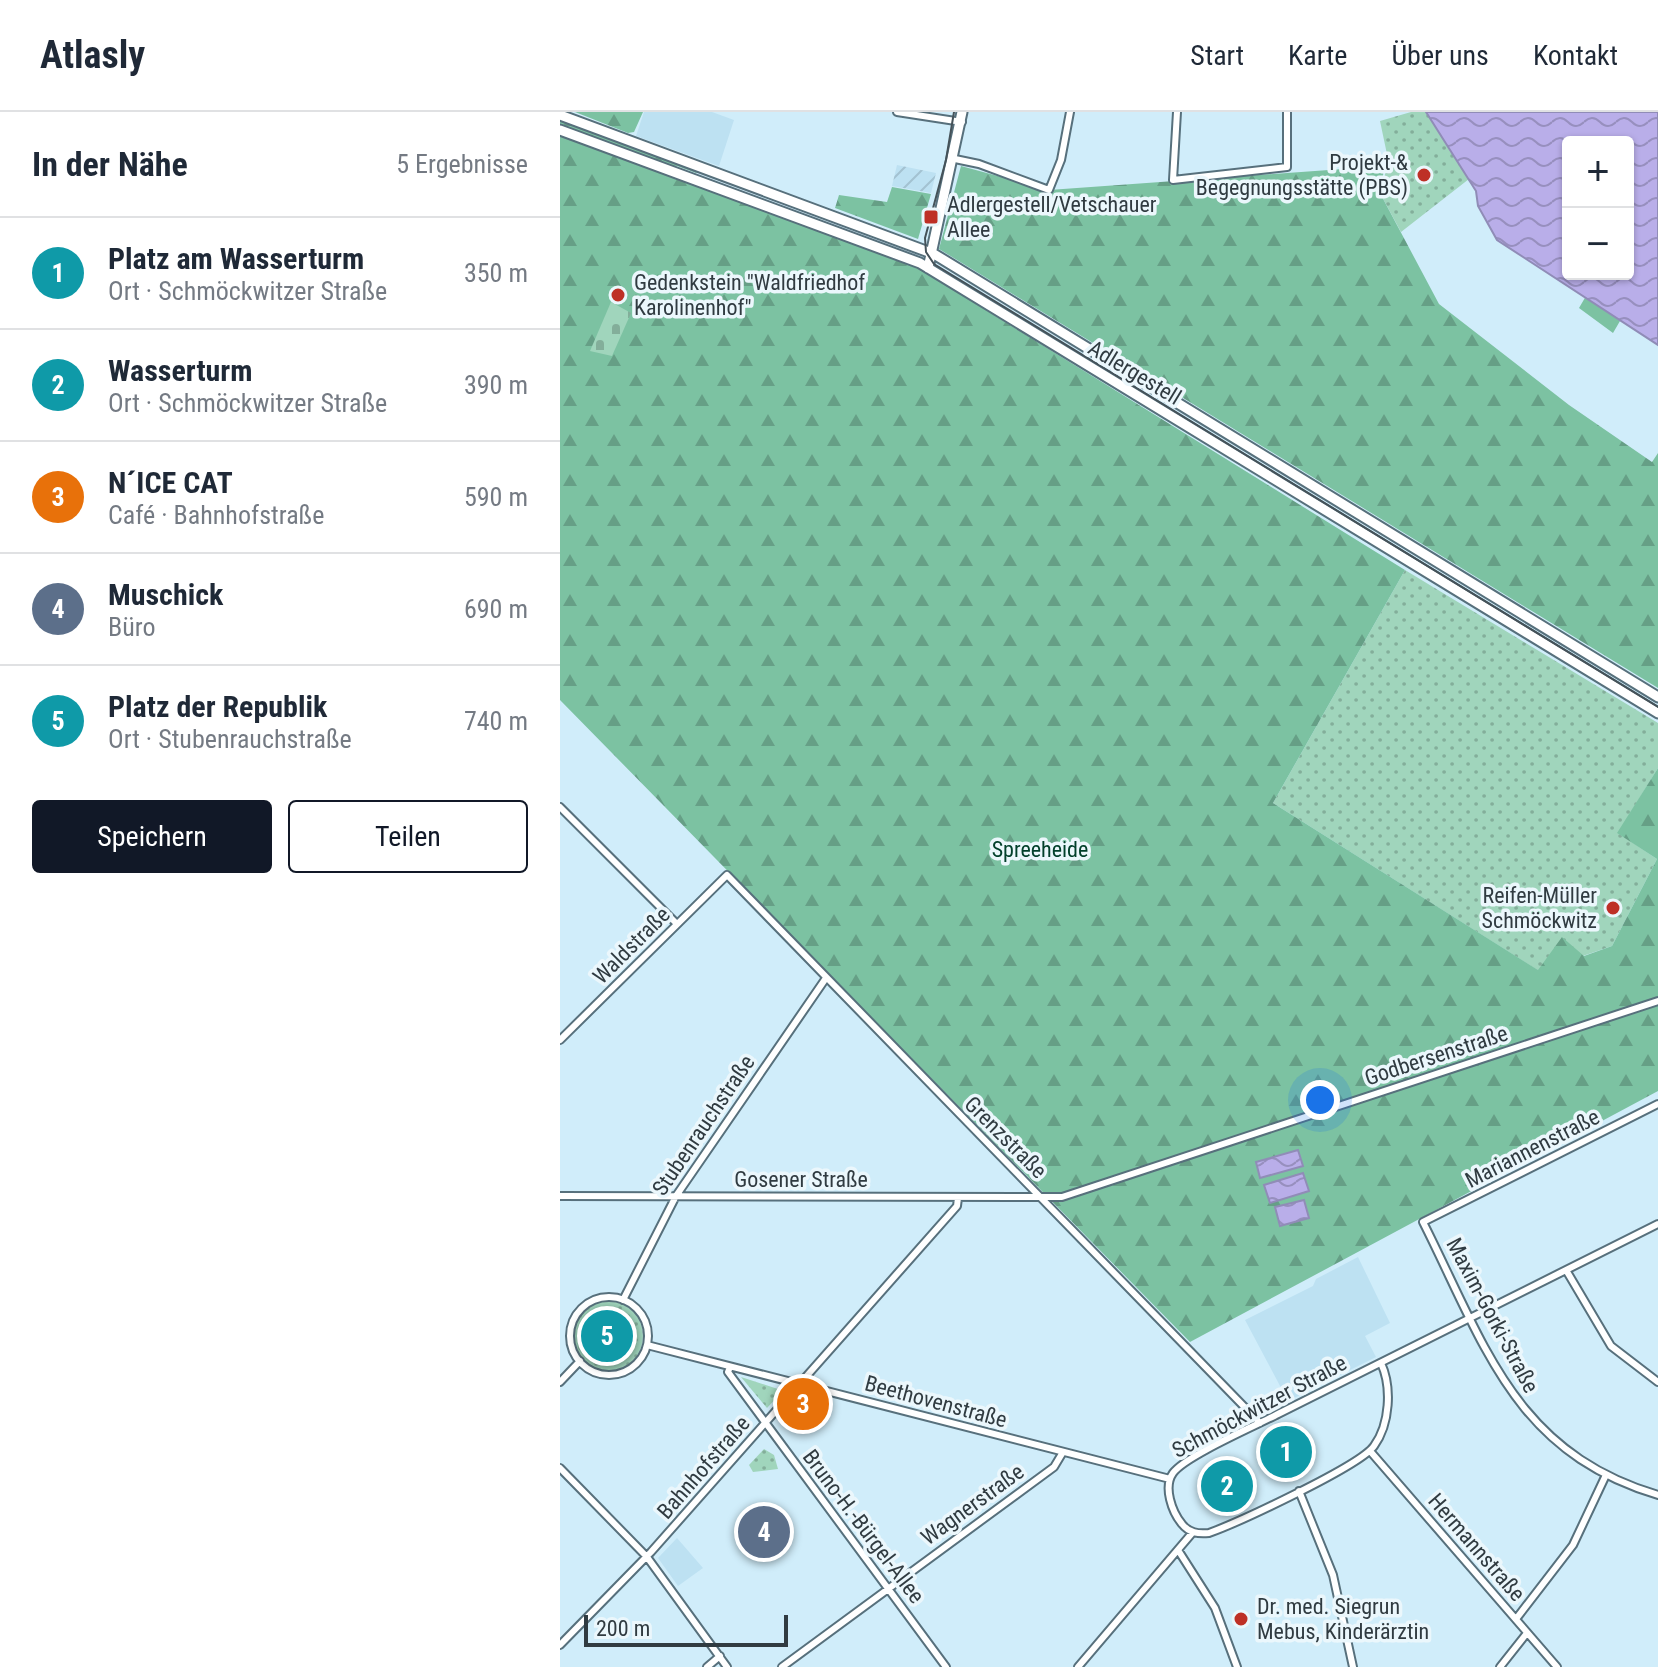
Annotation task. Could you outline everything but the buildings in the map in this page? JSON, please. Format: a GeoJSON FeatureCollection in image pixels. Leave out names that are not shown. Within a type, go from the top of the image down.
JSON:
{"type":"FeatureCollection","features":[{"type":"Feature","properties":{"kind":"main road","name":"Adlergestell"},"geometry":{"type":"LineString","coordinates":[[560,115],[931,252],[1658,697]]}},
{"type":"Feature","properties":{"kind":"main road"},"geometry":{"type":"LineString","coordinates":[[928,268],[962,117]]}},
{"type":"Feature","properties":{"kind":"main road","name":"Adlergestell"},"geometry":{"type":"LineString","coordinates":[[560,130],[928,268],[1658,713]]}},
{"type":"Feature","properties":{"kind":"main road"},"geometry":{"type":"LineString","coordinates":[[702,183],[707,169]]}},
{"type":"Feature","properties":{"kind":"street"},"geometry":{"type":"LineString","coordinates":[[897,112],[962,117]]}},
{"type":"Feature","properties":{"kind":"street"},"geometry":{"type":"LineString","coordinates":[[955,159],[1049,190],[1061,160],[1070,112]]}},
{"type":"Feature","properties":{"kind":"street"},"geometry":{"type":"LineString","coordinates":[[1177,112],[1173,180],[1287,167],[1287,112]]}},
{"type":"Feature","properties":{"kind":"street"},"geometry":{"type":"LineString","coordinates":[[560,807],[677,924]]}},
{"type":"Feature","properties":{"kind":"street","name":"Waldstraße"},"geometry":{"type":"LineString","coordinates":[[560,1040],[727,875]]}},
{"type":"Feature","properties":{"kind":"street","name":"Grenzstraße"},"geometry":{"type":"LineString","coordinates":[[727,875],[1260,1423]]}},
{"type":"Feature","properties":{"kind":"street","name":"Stubenrauchstraße"},"geometry":{"type":"LineString","coordinates":[[623,1300],[676,1196],[826,978]]}},
{"type":"Feature","properties":{"kind":"street","name":"Godbersenstraße"},"geometry":{"type":"LineString","coordinates":[[1042,1199],[1069,1195],[1658,1001]]}},
{"type":"Feature","properties":{"kind":"street","name":"Mariannenstraße"},"geometry":{"type":"LineString","coordinates":[[1423,1222],[1658,1104]]}},
{"type":"Feature","properties":{"kind":"street","name":"Gosener Straße"},"geometry":{"type":"LineString","coordinates":[[560,1196],[1042,1199]]}},
{"type":"Feature","properties":{"kind":"street","name":"Bahnhofstraße"},"geometry":{"type":"LineString","coordinates":[[560,1645],[647,1557],[957,1206],[958,1198]]}},
{"type":"Feature","properties":{"kind":"street","name":"Maxim-Gorki-Straße"},"geometry":{"type":"LineString","coordinates":[[1423,1222],[1511,1393],[1535,1423],[1574,1458],[1605,1477],[1658,1495]]}},
{"type":"Feature","properties":{"kind":"street","name":"Schmöckwitzer Straße"},"geometry":{"type":"LineString","coordinates":[[1193,1532],[1175,1513],[1169,1497],[1170,1479],[1184,1464],[1381,1363],[1473,1321],[1658,1224]]}},
{"type":"Feature","properties":{"kind":"street"},"geometry":{"type":"LineString","coordinates":[[1566,1270],[1611,1346],[1658,1382]]}},
{"type":"Feature","properties":{"kind":"street"},"geometry":{"type":"LineString","coordinates":[[596,1299],[623,1300],[637,1309],[645,1321],[647,1345],[638,1362],[617,1374],[595,1372],[580,1361],[570,1339],[576,1316],[596,1299]]}},
{"type":"Feature","properties":{"kind":"street","name":"Beethovenstraße"},"geometry":{"type":"LineString","coordinates":[[647,1345],[1170,1479]]}},
{"type":"Feature","properties":{"kind":"street"},"geometry":{"type":"LineString","coordinates":[[560,1382],[580,1361]]}},
{"type":"Feature","properties":{"kind":"street","name":"Schmöckwitzer Straße"},"geometry":{"type":"LineString","coordinates":[[1370,1451],[1387,1417],[1381,1363]]}},
{"type":"Feature","properties":{"kind":"street","name":"Bruno-H.-Bürgel-Allee"},"geometry":{"type":"LineString","coordinates":[[730,1367],[728,1372],[946,1667]]}},
{"type":"Feature","properties":{"kind":"street"},"geometry":{"type":"LineString","coordinates":[[1078,1667],[1193,1532],[1209,1533],[1226,1527],[1370,1451]]}},
{"type":"Feature","properties":{"kind":"street","name":"Hermannstraße"},"geometry":{"type":"LineString","coordinates":[[1370,1451],[1557,1667]]}},
{"type":"Feature","properties":{"kind":"street","name":"Wagnerstraße"},"geometry":{"type":"LineString","coordinates":[[782,1667],[1054,1467],[1063,1452]]}},
{"type":"Feature","properties":{"kind":"street"},"geometry":{"type":"LineString","coordinates":[[560,1468],[647,1557],[727,1667]]}},
{"type":"Feature","properties":{"kind":"street"},"geometry":{"type":"LineString","coordinates":[[1516,1619],[1578,1537],[1605,1477]]}},
{"type":"Feature","properties":{"kind":"street"},"geometry":{"type":"LineString","coordinates":[[1299,1491],[1333,1575],[1353,1667]]}},
{"type":"Feature","properties":{"kind":"street"},"geometry":{"type":"LineString","coordinates":[[1178,1550],[1215,1608],[1237,1667]]}},
{"type":"Feature","properties":{"kind":"street"},"geometry":{"type":"LineString","coordinates":[[1500,1667],[1527,1633]]}},
{"type":"Feature","properties":{"kind":"street"},"geometry":{"type":"LineString","coordinates":[[707,1667],[720,1656]]}},
{"type":"Feature","properties":{"kind":"shaded area"},"geometry":{"type":"Polygon","coordinates":[[[644,112],[712,112],[734,120],[719,166],[636,136],[644,112]]]}},
{"type":"Feature","properties":{"kind":"shaded area"},"geometry":{"type":"Polygon","coordinates":[[[897,165],[936,173],[931,193],[892,186],[897,165]]]}},
{"type":"Feature","properties":{"kind":"shaded area"},"geometry":{"type":"Polygon","coordinates":[[[1358,1257],[1390,1323],[1365,1336],[1376,1357],[1288,1401],[1245,1320],[1313,1286],[1316,1279],[1358,1257]]]}},
{"type":"Feature","properties":{"kind":"shaded area"},"geometry":{"type":"Polygon","coordinates":[[[677,1538],[703,1568],[678,1586],[658,1558],[677,1538]]]}},
{"type":"Feature","properties":{"kind":"green space"},"geometry":{"type":"Polygon","coordinates":[[[575,112],[643,112],[634,132],[628,133],[575,112]]]}},
{"type":"Feature","properties":{"kind":"green space","name":"Projekt-& Begegnungsstätte (PBS)"},"geometry":{"type":"Polygon","coordinates":[[[1411,112],[1426,112],[1469,179],[1401,232],[1381,195],[1388,159],[1380,121],[1411,112]]]}},
{"type":"Feature","properties":{"kind":"green space"},"geometry":{"type":"Polygon","coordinates":[[[560,118],[700,170],[696,173],[677,166],[669,167],[560,127],[560,118]]]}},
{"type":"Feature","properties":{"kind":"green space","name":"Spreeheide"},"geometry":{"type":"Polygon","coordinates":[[[560,136],[918,268],[1405,570],[1273,803],[1538,970],[1562,937],[1584,956],[1612,946],[1657,859],[1617,833],[1658,768],[1658,1091],[1190,1342],[560,700],[560,136]]]}},
{"type":"Feature","properties":{"kind":"green space"},"geometry":{"type":"Polygon","coordinates":[[[961,166],[1049,190],[1384,166],[1381,195],[1439,304],[1569,405],[1652,462],[1658,453],[1658,688],[939,249],[961,166]]]}},
{"type":"Feature","properties":{"kind":"green space"},"geometry":{"type":"Polygon","coordinates":[[[892,187],[931,194],[918,239],[835,208],[839,195],[887,202],[892,187]]]}},
{"type":"Feature","properties":{"kind":"green space"},"geometry":{"type":"Polygon","coordinates":[[[1586,296],[1620,321],[1613,333],[1579,308],[1586,296]]]}},
{"type":"Feature","properties":{"kind":"green space"},"geometry":{"type":"Polygon","coordinates":[[[611,302],[631,313],[612,356],[590,351],[611,302]]]}},
{"type":"Feature","properties":{"kind":"green space"},"geometry":{"type":"Polygon","coordinates":[[[1405,570],[1658,723],[1658,768],[1618,833],[1657,859],[1612,946],[1539,971],[1273,803],[1405,570]]]}},
{"type":"Feature","properties":{"kind":"green space"},"geometry":{"type":"Polygon","coordinates":[[[608,1301],[633,1311],[643,1336],[633,1361],[608,1371],[583,1361],[573,1336],[583,1311],[608,1301]]]}},
{"type":"Feature","properties":{"kind":"green space"},"geometry":{"type":"Polygon","coordinates":[[[741,1377],[781,1390],[782,1392],[767,1408],[741,1377]]]}},
{"type":"Feature","properties":{"kind":"green space"},"geometry":{"type":"Polygon","coordinates":[[[764,1449],[774,1455],[778,1469],[753,1472],[749,1465],[764,1449]]]}},
{"type":"Feature","properties":{"kind":"water"},"geometry":{"type":"Polygon","coordinates":[[[1426,112],[1658,112],[1658,345],[1497,240],[1478,206],[1476,191],[1426,112]]]}},
{"type":"Feature","properties":{"kind":"water"},"geometry":{"type":"Polygon","coordinates":[[[1298,1150],[1303,1166],[1260,1178],[1256,1162],[1298,1150]]]}},
{"type":"Feature","properties":{"kind":"water"},"geometry":{"type":"Polygon","coordinates":[[[1303,1173],[1309,1191],[1270,1203],[1264,1185],[1303,1173]]]}},
{"type":"Feature","properties":{"kind":"water"},"geometry":{"type":"Polygon","coordinates":[[[1304,1200],[1309,1218],[1280,1226],[1275,1207],[1304,1200]]]}},
{"type":"Feature","properties":{"kind":"tram line"},"geometry":{"type":"LineString","coordinates":[[954,112],[946,160],[925,238],[926,252],[934,264],[1658,707]]}},
{"type":"Feature","properties":{"kind":"place","name":"Projekt-& Begegnungsstätte (PBS)"},"geometry":{"type":"Point","coordinates":[1424,175]}},
{"type":"Feature","properties":{"kind":"place","name":"Adlergestell/Vetschauer Allee"},"geometry":{"type":"Point","coordinates":[931,217]}},
{"type":"Feature","properties":{"kind":"place","name":"Gedenkstein \"Waldfriedhof Karolinenhof\""},"geometry":{"type":"Point","coordinates":[618,295]}},
{"type":"Feature","properties":{"kind":"place","name":"Reifen-Müller Schmöckwitz"},"geometry":{"type":"Point","coordinates":[1613,908]}},
{"type":"Feature","properties":{"kind":"place","name":"Platz der Republik"},"geometry":{"type":"Point","coordinates":[607,1336]}},
{"type":"Feature","properties":{"kind":"place","name":"N´ICE CAT"},"geometry":{"type":"Point","coordinates":[803,1404]}},
{"type":"Feature","properties":{"kind":"place","name":"Platz am Wasserturm"},"geometry":{"type":"Point","coordinates":[1286,1452]}},
{"type":"Feature","properties":{"kind":"place","name":"Wasserturm"},"geometry":{"type":"Point","coordinates":[1227,1486]}},
{"type":"Feature","properties":{"kind":"place","name":"Muschick"},"geometry":{"type":"Point","coordinates":[764,1532]}},
{"type":"Feature","properties":{"kind":"place","name":"Dr. med. Siegrun Mebus, Kinderärztin"},"geometry":{"type":"Point","coordinates":[1241,1619]}}]}
